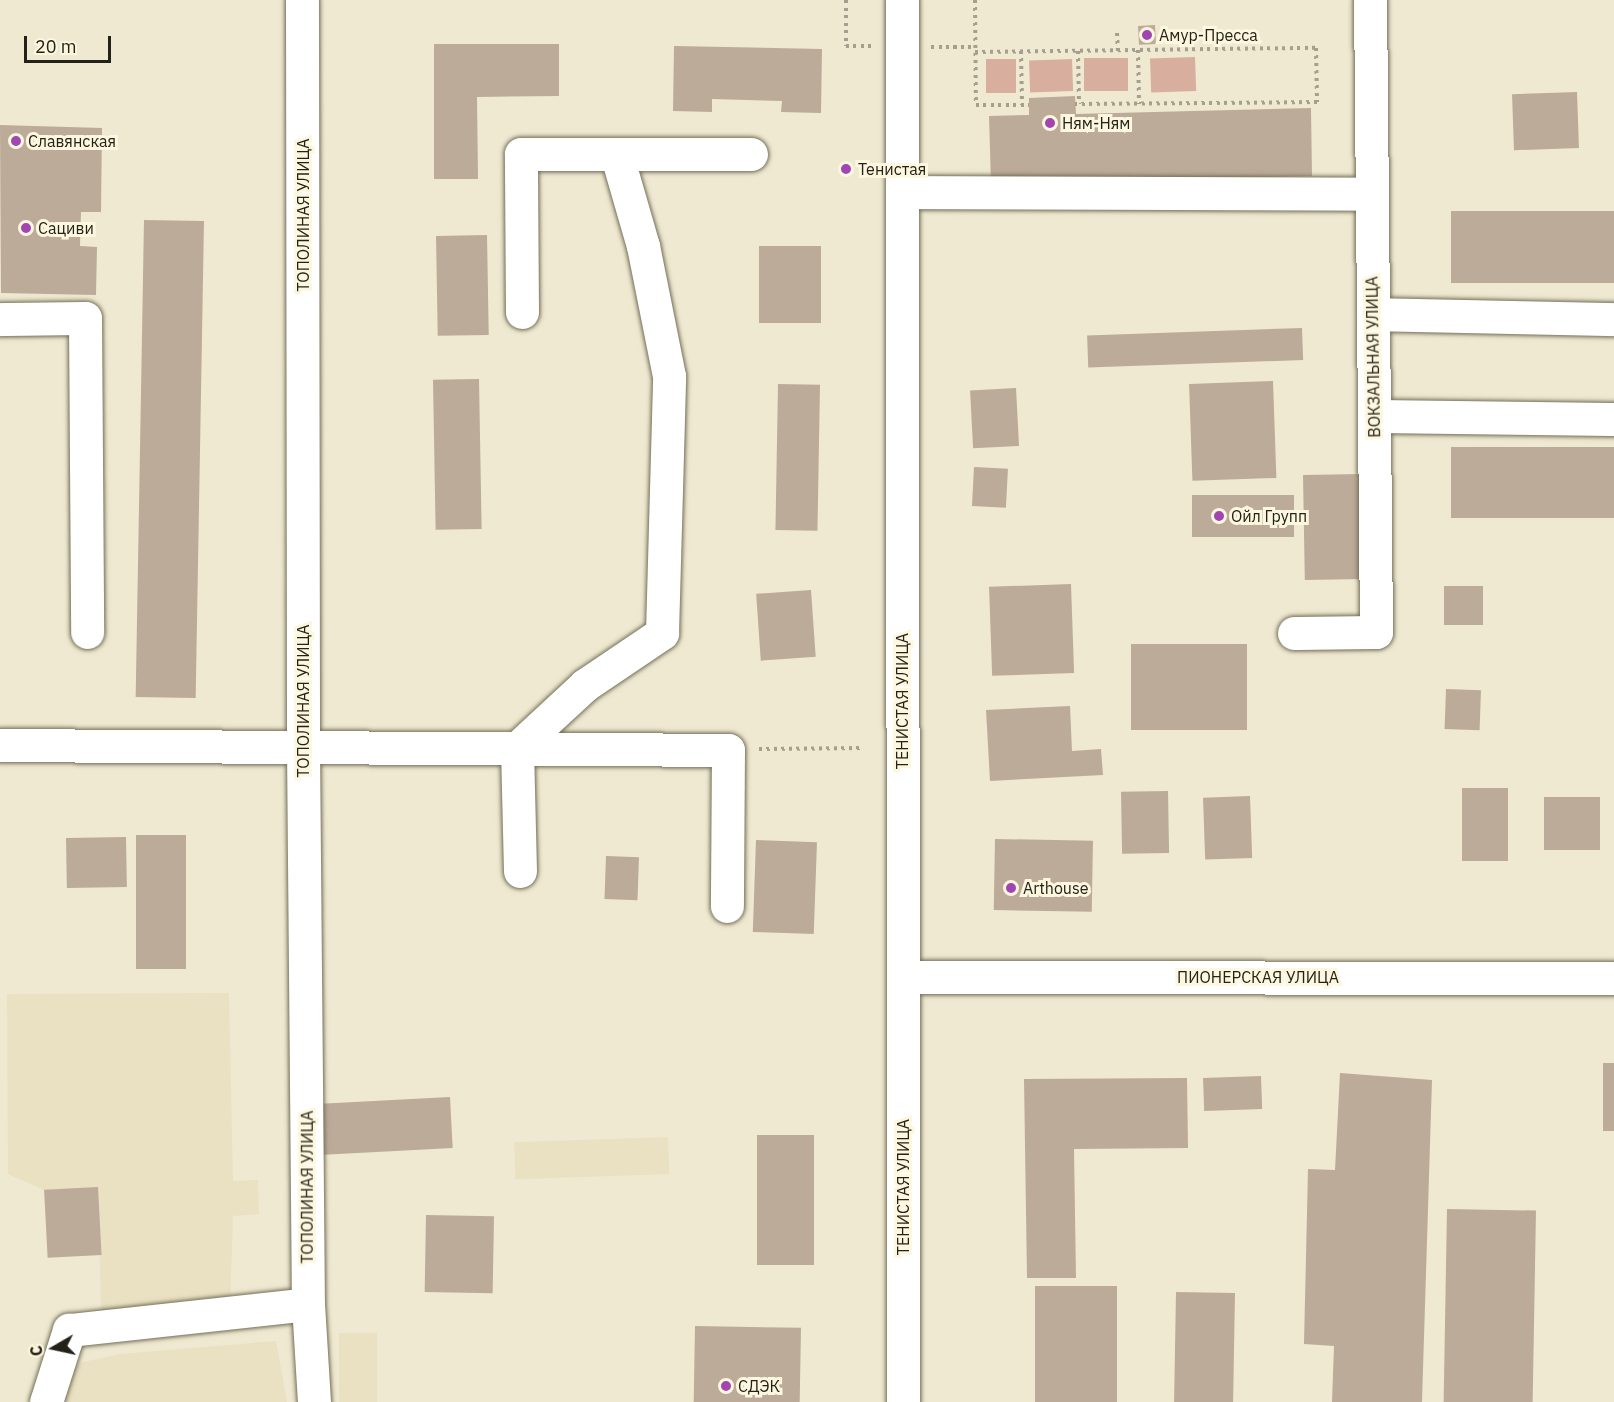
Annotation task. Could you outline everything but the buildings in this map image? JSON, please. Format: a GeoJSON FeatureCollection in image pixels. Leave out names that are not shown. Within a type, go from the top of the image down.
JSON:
{"type":"FeatureCollection","features":[{"type":"Feature","properties":{"kind":"street","name":"ТОПОЛИНАЯ УЛИЦА"},"geometry":{"type":"LineString","coordinates":[[302,0],[303,747],[308,1304],[314,1402]]}},
{"type":"Feature","properties":{"kind":"street","name":"ТЕНИСТАЯ УЛИЦА"},"geometry":{"type":"LineString","coordinates":[[902,0],[903,1402]]}},
{"type":"Feature","properties":{"kind":"street","name":"ВОКЗАЛЬНАЯ УЛИЦА"},"geometry":{"type":"LineString","coordinates":[[1294,633],[1376,632],[1370,0]]}},
{"type":"Feature","properties":{"kind":"street"},"geometry":{"type":"LineString","coordinates":[[522,312],[521,154],[617,156],[751,154]]}},
{"type":"Feature","properties":{"kind":"street"},"geometry":{"type":"LineString","coordinates":[[520,871],[517,748],[585,685],[663,633],[669,376],[644,246],[617,156]]}},
{"type":"Feature","properties":{"kind":"street"},"geometry":{"type":"LineString","coordinates":[[902,192],[1372,194]]}},
{"type":"Feature","properties":{"kind":"street"},"geometry":{"type":"LineString","coordinates":[[1373,314],[1614,319]]}},
{"type":"Feature","properties":{"kind":"street"},"geometry":{"type":"LineString","coordinates":[[0,319],[85,318],[87,632]]}},
{"type":"Feature","properties":{"kind":"street"},"geometry":{"type":"LineString","coordinates":[[1374,416],[1614,419]]}},
{"type":"Feature","properties":{"kind":"street"},"geometry":{"type":"LineString","coordinates":[[0,745],[728,750],[727,906]]}},
{"type":"Feature","properties":{"kind":"street","name":"ПИОНЕРСКАЯ УЛИЦА"},"geometry":{"type":"LineString","coordinates":[[903,976],[1614,978]]}},
{"type":"Feature","properties":{"kind":"street"},"geometry":{"type":"LineString","coordinates":[[46,1402],[69,1330],[308,1304]]}},
{"type":"Feature","properties":{"kind":"path"},"geometry":{"type":"LineString","coordinates":[[975,0],[976,105],[1029,105]]}},
{"type":"Feature","properties":{"kind":"path"},"geometry":{"type":"LineString","coordinates":[[1117,33],[1118,51]]}},
{"type":"Feature","properties":{"kind":"path"},"geometry":{"type":"LineString","coordinates":[[975,52],[1316,48],[1317,102],[1077,104],[1078,51]]}},
{"type":"Feature","properties":{"kind":"path"},"geometry":{"type":"LineString","coordinates":[[1138,50],[1139,104]]}},
{"type":"Feature","properties":{"kind":"path"},"geometry":{"type":"LineString","coordinates":[[1022,51],[1022,105]]}},
{"type":"Feature","properties":{"kind":"path"},"geometry":{"type":"LineString","coordinates":[[728,750],[864,748]]}},
{"type":"Feature","properties":{"kind":"shaded area"},"geometry":{"type":"Polygon","coordinates":[[[1195,57],[1196,91],[1151,93],[1150,59],[1195,57]]]}},
{"type":"Feature","properties":{"kind":"shaded area"},"geometry":{"type":"Polygon","coordinates":[[[1084,58],[1128,58],[1128,91],[1084,91],[1084,58]]]}},
{"type":"Feature","properties":{"kind":"shaded area"},"geometry":{"type":"Polygon","coordinates":[[[986,59],[1016,59],[1016,93],[986,93],[986,59]]]}},
{"type":"Feature","properties":{"kind":"shaded area"},"geometry":{"type":"Polygon","coordinates":[[[1072,59],[1073,91],[1030,92],[1029,61],[1072,59]]]}},
{"type":"Feature","properties":{"kind":"shaded area"},"geometry":{"type":"Polygon","coordinates":[[[229,993],[233,1181],[258,1180],[259,1214],[233,1216],[230,1310],[101,1315],[98,1188],[44,1190],[8,1174],[7,994],[229,993]]]}},
{"type":"Feature","properties":{"kind":"shaded area"},"geometry":{"type":"Polygon","coordinates":[[[668,1137],[669,1174],[515,1179],[514,1142],[668,1137]]]}},
{"type":"Feature","properties":{"kind":"shaded area"},"geometry":{"type":"Polygon","coordinates":[[[339,1333],[377,1333],[377,1402],[339,1402],[339,1333]]]}},
{"type":"Feature","properties":{"kind":"shaded area"},"geometry":{"type":"Polygon","coordinates":[[[276,1341],[287,1402],[54,1402],[79,1363],[120,1354],[276,1341]]]}},
{"type":"Feature","properties":{"kind":"place","name":"Амур-Пресса"},"geometry":{"type":"Point","coordinates":[1147,35]}},
{"type":"Feature","properties":{"kind":"place","name":"Ням-Ням"},"geometry":{"type":"Point","coordinates":[1050,123]}},
{"type":"Feature","properties":{"kind":"place","name":"Славянская"},"geometry":{"type":"Point","coordinates":[16,141]}},
{"type":"Feature","properties":{"kind":"place","name":"Тенистая"},"geometry":{"type":"Point","coordinates":[846,169]}},
{"type":"Feature","properties":{"kind":"place","name":"Сациви"},"geometry":{"type":"Point","coordinates":[26,228]}},
{"type":"Feature","properties":{"kind":"place","name":"Ойл Групп"},"geometry":{"type":"Point","coordinates":[1219,516]}},
{"type":"Feature","properties":{"kind":"place","name":"Arthouse"},"geometry":{"type":"Point","coordinates":[1011,888]}},
{"type":"Feature","properties":{"kind":"place","name":"СДЭК"},"geometry":{"type":"Point","coordinates":[726,1386]}}]}
